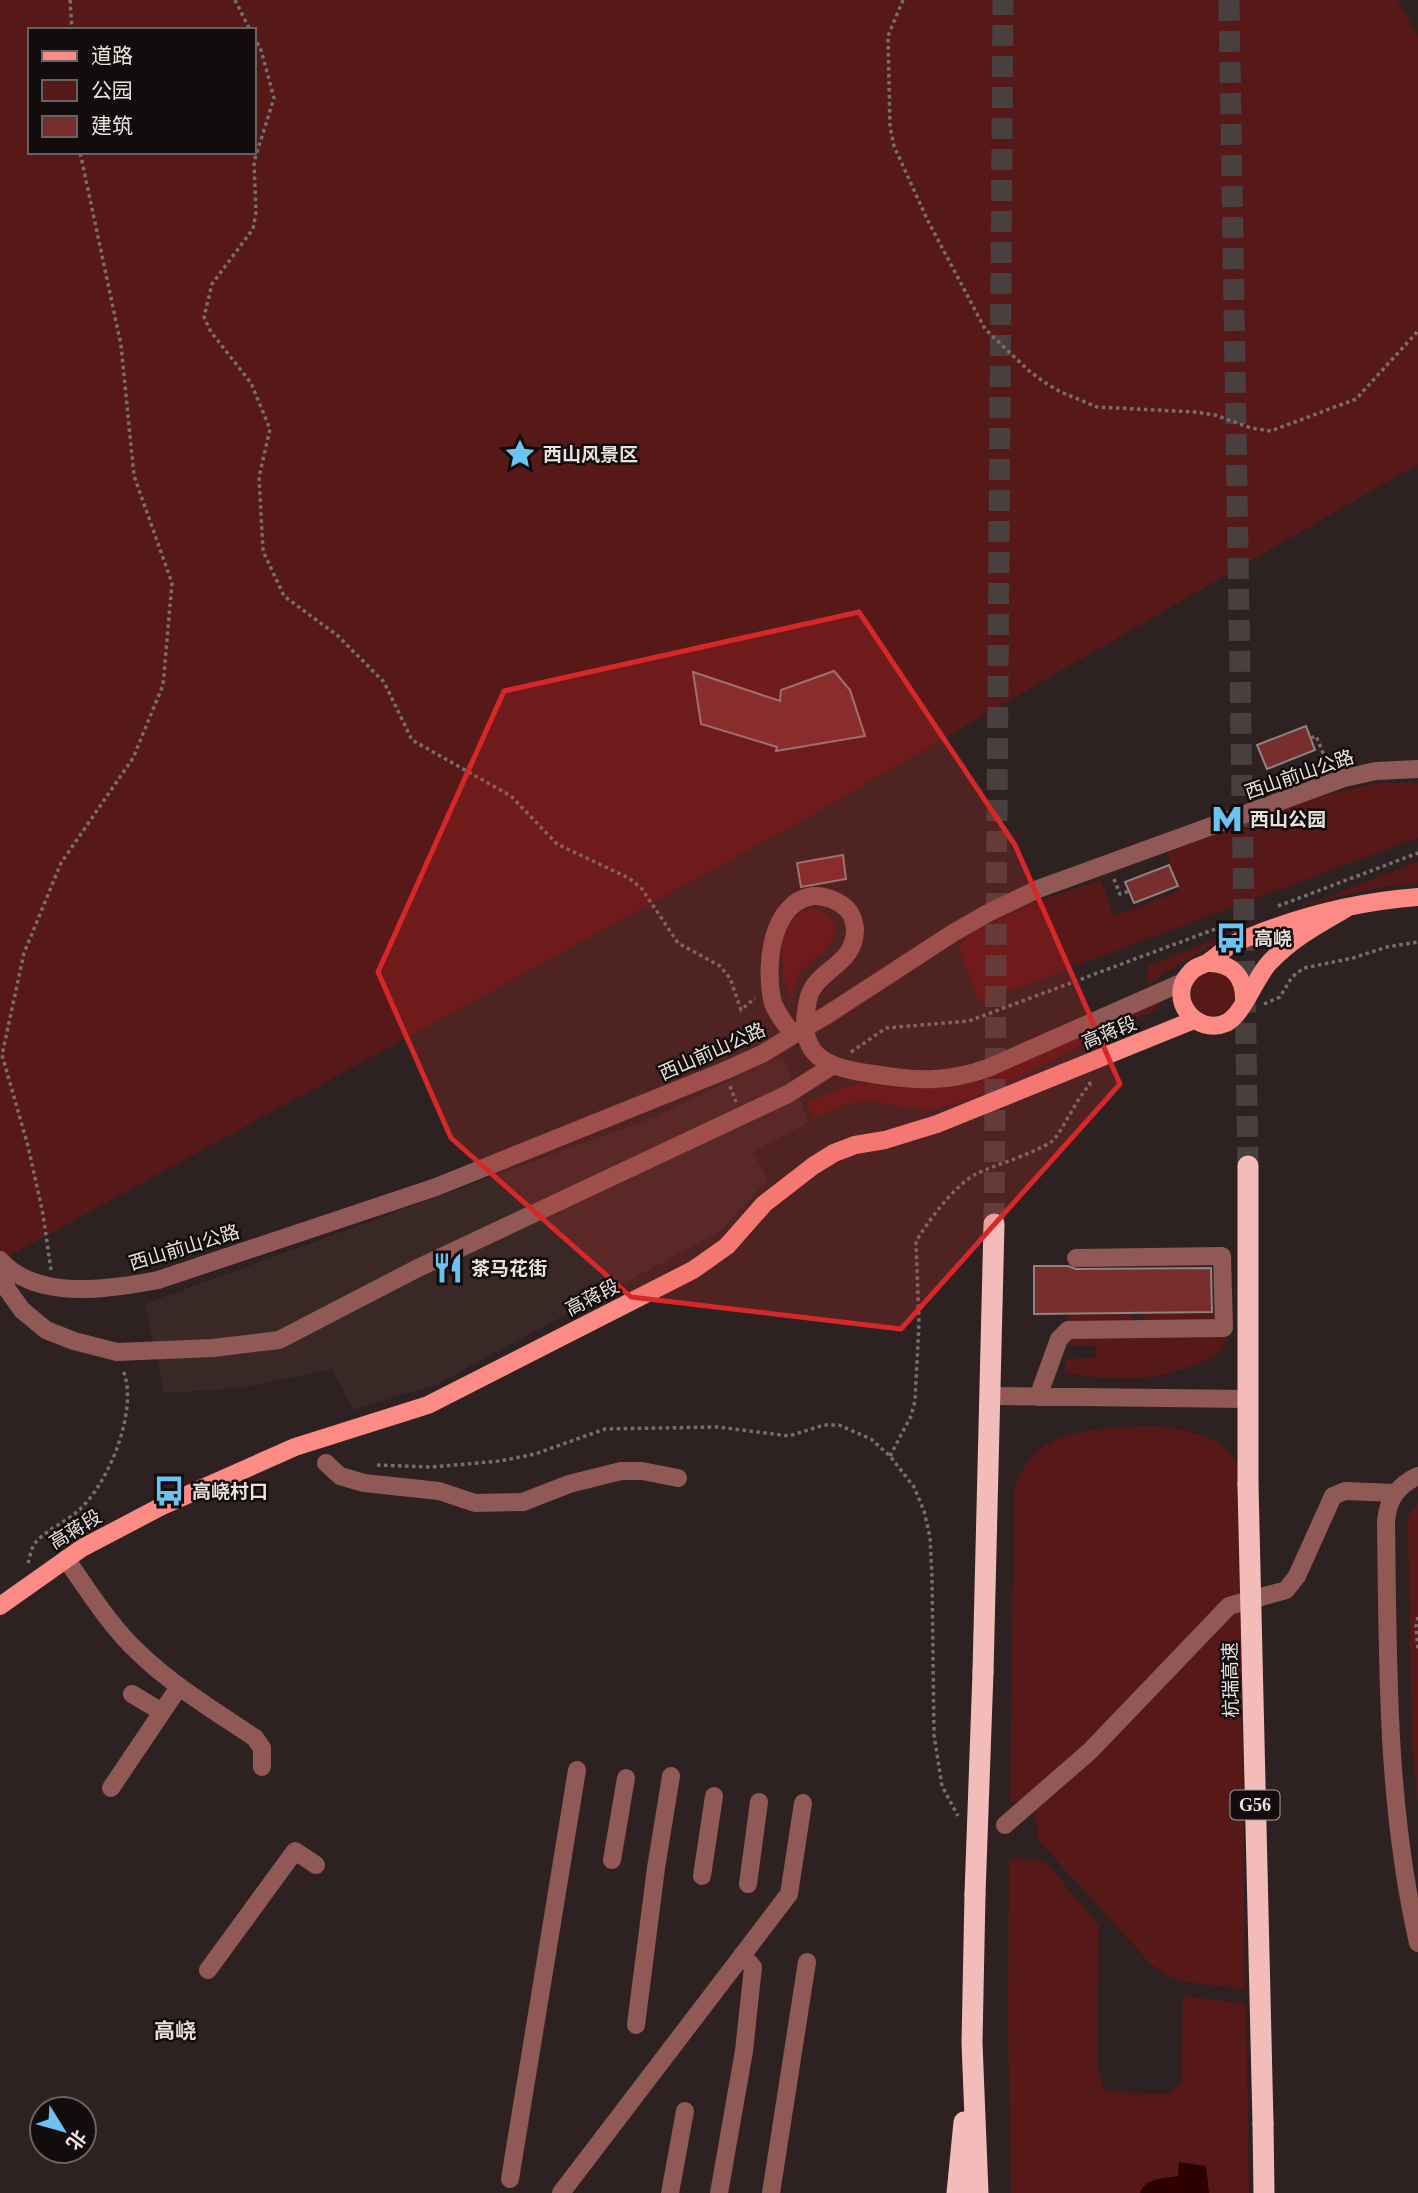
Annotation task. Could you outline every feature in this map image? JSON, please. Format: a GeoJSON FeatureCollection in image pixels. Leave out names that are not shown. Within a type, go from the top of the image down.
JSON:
{"type":"FeatureCollection","features":[{"type":"Feature","properties":{"kind":"highway","name":"杭瑞高速"},"geometry":{"type":"LineString","coordinates":[[1248,1166],[1248,1485],[1265,2193]]}},
{"type":"Feature","properties":{"kind":"highway"},"geometry":{"type":"LineString","coordinates":[[957,2193],[972,2043],[994,1224]]}},
{"type":"Feature","properties":{"kind":"highway"},"geometry":{"type":"LineString","coordinates":[[972,2043],[978,2193]]}},
{"type":"Feature","properties":{"kind":"main road"},"geometry":{"type":"LineString","coordinates":[[1347,908],[1310,929],[1281,951],[1267,965],[1233,1018],[1224,1024],[1203,1024],[1186,1012],[1182,1003],[1183,982],[1197,966],[1207,963],[1233,944],[1290,922],[1347,908],[1418,897]]}},
{"type":"Feature","properties":{"kind":"main road"},"geometry":{"type":"LineString","coordinates":[[1207,963],[1227,965],[1235,972],[1244,990],[1244,1001]]}},
{"type":"Feature","properties":{"kind":"main road","name":"高蒋段"},"geometry":{"type":"LineString","coordinates":[[0,1606],[66,1559],[162,1506],[295,1447],[428,1405],[693,1270],[727,1246],[764,1204],[834,1153],[937,1124],[1194,1020]]}},
{"type":"Feature","properties":{"kind":"street","name":"西山前山公路"},"geometry":{"type":"LineString","coordinates":[[0,1260],[18,1275],[53,1286],[93,1290],[122,1287],[171,1276],[436,1187],[762,1054],[827,1016],[953,933],[1038,890],[1334,781],[1376,771],[1418,769]]}},
{"type":"Feature","properties":{"kind":"street"},"geometry":{"type":"LineString","coordinates":[[795,1034],[773,1003],[770,985],[775,933],[780,920],[790,907],[803,898],[818,896],[832,899],[850,911],[854,922],[855,933],[851,947],[844,959],[818,981],[810,992],[806,1011],[807,1038],[811,1049],[832,1066],[847,1070],[909,1080],[968,1076],[1183,982]]}},
{"type":"Feature","properties":{"kind":"street"},"geometry":{"type":"LineString","coordinates":[[0,1260],[7,1289],[22,1310],[46,1330],[74,1341],[117,1352],[159,1352],[279,1340],[418,1268],[788,1094],[832,1066]]}},
{"type":"Feature","properties":{"kind":"street"},"geometry":{"type":"LineString","coordinates":[[1038,1397],[1059,1339],[1069,1331],[1224,1328],[1223,1256],[1076,1258]]}},
{"type":"Feature","properties":{"kind":"street"},"geometry":{"type":"LineString","coordinates":[[990,1396],[1248,1399]]}},
{"type":"Feature","properties":{"kind":"street"},"geometry":{"type":"LineString","coordinates":[[326,1463],[340,1476],[364,1483],[439,1491],[475,1503],[523,1502],[569,1484],[621,1471],[642,1471],[678,1478]]}},
{"type":"Feature","properties":{"kind":"street"},"geometry":{"type":"LineString","coordinates":[[1418,1476],[1408,1480],[1395,1493],[1387,1509],[1386,1521],[1389,1736],[1405,1884],[1418,1943]]}},
{"type":"Feature","properties":{"kind":"street"},"geometry":{"type":"LineString","coordinates":[[1005,1825],[1090,1751],[1229,1606],[1286,1590],[1297,1576],[1334,1496],[1345,1491],[1395,1493]]}},
{"type":"Feature","properties":{"kind":"street"},"geometry":{"type":"LineString","coordinates":[[66,1559],[116,1628],[137,1651],[179,1687],[255,1738],[262,1748],[262,1767]]}},
{"type":"Feature","properties":{"kind":"street"},"geometry":{"type":"LineString","coordinates":[[1255,1599],[1265,2193]]}},
{"type":"Feature","properties":{"kind":"street"},"geometry":{"type":"LineString","coordinates":[[111,1788],[179,1687]]}},
{"type":"Feature","properties":{"kind":"street"},"geometry":{"type":"LineString","coordinates":[[132,1694],[162,1712]]}},
{"type":"Feature","properties":{"kind":"street"},"geometry":{"type":"LineString","coordinates":[[510,2179],[577,1770]]}},
{"type":"Feature","properties":{"kind":"street"},"geometry":{"type":"LineString","coordinates":[[636,2025],[671,1776]]}},
{"type":"Feature","properties":{"kind":"street"},"geometry":{"type":"LineString","coordinates":[[612,1860],[626,1778]]}},
{"type":"Feature","properties":{"kind":"street"},"geometry":{"type":"LineString","coordinates":[[702,1876],[714,1796]]}},
{"type":"Feature","properties":{"kind":"street"},"geometry":{"type":"LineString","coordinates":[[748,1884],[759,1802]]}},
{"type":"Feature","properties":{"kind":"street"},"geometry":{"type":"LineString","coordinates":[[561,2193],[681,2032],[789,1894],[803,1803]]}},
{"type":"Feature","properties":{"kind":"street"},"geometry":{"type":"LineString","coordinates":[[208,1970],[295,1852],[316,1865]]}},
{"type":"Feature","properties":{"kind":"street"},"geometry":{"type":"LineString","coordinates":[[719,2193],[744,2050],[753,1967],[743,1955]]}},
{"type":"Feature","properties":{"kind":"street"},"geometry":{"type":"LineString","coordinates":[[771,2193],[807,1962]]}},
{"type":"Feature","properties":{"kind":"street"},"geometry":{"type":"LineString","coordinates":[[670,2193],[685,2111]]}},
{"type":"Feature","properties":{"kind":"path"},"geometry":{"type":"LineString","coordinates":[[70,0],[72,28]]}},
{"type":"Feature","properties":{"kind":"path"},"geometry":{"type":"LineString","coordinates":[[234,0],[249,28]]}},
{"type":"Feature","properties":{"kind":"path"},"geometry":{"type":"LineString","coordinates":[[903,0],[888,36],[890,127],[894,146],[927,219],[985,329],[1044,383],[1097,407],[1195,412],[1271,431],[1356,399],[1418,331]]}},
{"type":"Feature","properties":{"kind":"path"},"geometry":{"type":"LineString","coordinates":[[256,40],[274,98],[254,162],[256,212],[253,229],[212,284],[204,317],[211,332],[251,383],[270,429],[259,477],[262,551],[284,596],[338,636],[384,682],[412,740],[510,796],[557,844],[629,878],[642,889],[678,943],[720,966],[730,978],[741,1010],[770,985]]}},
{"type":"Feature","properties":{"kind":"path"},"geometry":{"type":"LineString","coordinates":[[53,1286],[43,1214],[28,1146],[2,1055],[24,953],[61,863],[133,758],[163,685],[172,583],[134,476],[121,345],[80,154]]}},
{"type":"Feature","properties":{"kind":"path"},"geometry":{"type":"LineString","coordinates":[[1311,738],[1316,736],[1334,781]]}},
{"type":"Feature","properties":{"kind":"path"},"geometry":{"type":"LineString","coordinates":[[1277,906],[1418,853]]}},
{"type":"Feature","properties":{"kind":"path"},"geometry":{"type":"LineString","coordinates":[[1109,864],[1121,894],[1129,891]]}},
{"type":"Feature","properties":{"kind":"path"},"geometry":{"type":"LineString","coordinates":[[832,1066],[886,1028],[969,1021],[1238,920]]}},
{"type":"Feature","properties":{"kind":"path"},"geometry":{"type":"LineString","coordinates":[[1262,1005],[1280,997],[1292,977],[1304,968],[1418,942]]}},
{"type":"Feature","properties":{"kind":"path"},"geometry":{"type":"LineString","coordinates":[[890,1456],[911,1416],[915,1401],[919,1323],[916,1242],[922,1231],[972,1176],[1052,1141],[1080,1094],[1090,1084],[1085,1065]]}},
{"type":"Feature","properties":{"kind":"path"},"geometry":{"type":"LineString","coordinates":[[724,1071],[742,1115]]}},
{"type":"Feature","properties":{"kind":"path"},"geometry":{"type":"LineString","coordinates":[[22,1589],[33,1544],[80,1509],[106,1475],[114,1457],[127,1408],[126,1377],[116,1360],[103,1348]]}},
{"type":"Feature","properties":{"kind":"path"},"geometry":{"type":"LineString","coordinates":[[365,1464],[432,1467],[500,1461],[535,1454],[605,1429],[718,1427],[789,1436],[824,1425],[839,1425],[871,1439],[890,1456],[914,1487],[924,1511],[930,1537],[934,1735],[942,1786],[955,1814],[961,1819]]}},
{"type":"Feature","properties":{"kind":"path"},"geometry":{"type":"LineString","coordinates":[[1418,1617],[1418,1649]]}},
{"type":"Feature","properties":{"kind":"highlighted area"},"geometry":{"type":"Polygon","coordinates":[[[859,612],[1015,845],[1120,1084],[901,1329],[631,1297],[451,1138],[378,972],[504,691],[859,612]]]}},
{"type":"Feature","properties":{"kind":"shaded area","name":"茶马花街"},"geometry":{"type":"Polygon","coordinates":[[[782,1055],[809,1122],[753,1152],[768,1180],[719,1232],[437,1384],[354,1410],[331,1369],[241,1388],[164,1393],[145,1304],[657,1116],[782,1055]]]}},
{"type":"Feature","properties":{"kind":"shaded area"},"geometry":{"type":"Polygon","coordinates":[[[1179,2162],[1206,2166],[1209,2193],[1140,2193],[1151,2181],[1178,2176],[1179,2162]]]}},
{"type":"Feature","properties":{"kind":"green space"},"geometry":{"type":"Polygon","coordinates":[[[0,0],[1397,0],[1418,35],[1418,464],[796,824],[0,1261],[0,0]]]}},
{"type":"Feature","properties":{"kind":"green space"},"geometry":{"type":"Polygon","coordinates":[[[1382,783],[1418,783],[1418,838],[979,1002],[958,946],[974,931],[1041,900],[1101,880],[1114,916],[1179,891],[1167,853],[1299,803],[1382,783]]]}},
{"type":"Feature","properties":{"kind":"green space"},"geometry":{"type":"Polygon","coordinates":[[[1418,862],[1418,883],[1347,894],[1276,917],[1209,948],[1147,985],[1149,965],[1418,862]]]}},
{"type":"Feature","properties":{"kind":"green space"},"geometry":{"type":"Polygon","coordinates":[[[812,908],[831,917],[835,931],[833,939],[798,976],[792,997],[789,998],[782,959],[785,933],[790,922],[799,913],[812,908]]]}},
{"type":"Feature","properties":{"kind":"green space"},"geometry":{"type":"Polygon","coordinates":[[[1213,972],[1228,979],[1235,994],[1228,1009],[1213,1016],[1198,1009],[1191,994],[1198,979],[1213,972]]]}},
{"type":"Feature","properties":{"kind":"green space"},"geometry":{"type":"Polygon","coordinates":[[[1160,998],[1162,1003],[1157,1009],[998,1087],[954,1104],[928,1109],[859,1102],[841,1106],[814,1118],[806,1103],[857,1084],[928,1086],[1160,998]]]}},
{"type":"Feature","properties":{"kind":"green space"},"geometry":{"type":"Polygon","coordinates":[[[1219,1312],[1219,1322],[1144,1322],[1143,1313],[1219,1312]]]}},
{"type":"Feature","properties":{"kind":"green space"},"geometry":{"type":"Polygon","coordinates":[[[1131,1313],[1131,1323],[1069,1324],[1068,1314],[1131,1313]]]}},
{"type":"Feature","properties":{"kind":"green space"},"geometry":{"type":"Polygon","coordinates":[[[1227,1336],[1222,1350],[1215,1356],[1158,1376],[1124,1379],[1065,1373],[1065,1359],[1096,1358],[1095,1346],[1067,1346],[1067,1342],[1073,1338],[1227,1336]]]}},
{"type":"Feature","properties":{"kind":"green space"},"geometry":{"type":"Polygon","coordinates":[[[1153,1426],[1191,1432],[1216,1441],[1226,1448],[1240,1470],[1245,1989],[1186,1982],[1167,1976],[1150,1963],[1038,1840],[1035,1802],[1010,1801],[1014,1489],[1029,1460],[1040,1449],[1054,1441],[1104,1428],[1153,1426]]]}},
{"type":"Feature","properties":{"kind":"green space"},"geometry":{"type":"Polygon","coordinates":[[[1418,1502],[1418,1807],[1412,1749],[1408,1517],[1418,1502]]]}},
{"type":"Feature","properties":{"kind":"green space"},"geometry":{"type":"Polygon","coordinates":[[[1009,1859],[1045,1861],[1099,1926],[1097,2069],[1105,2092],[1169,2094],[1181,2083],[1183,1996],[1246,2004],[1249,2193],[1011,2193],[1009,1859]]]}},
{"type":"Feature","properties":{"kind":"building"},"geometry":{"type":"Polygon","coordinates":[[[834,671],[850,690],[865,736],[776,751],[777,747],[701,724],[693,672],[780,701],[781,690],[834,671]]]}},
{"type":"Feature","properties":{"kind":"building"},"geometry":{"type":"Polygon","coordinates":[[[1306,726],[1315,750],[1267,769],[1257,745],[1306,726]]]}},
{"type":"Feature","properties":{"kind":"building"},"geometry":{"type":"Polygon","coordinates":[[[843,855],[846,879],[801,887],[797,863],[843,855]]]}},
{"type":"Feature","properties":{"kind":"building"},"geometry":{"type":"Polygon","coordinates":[[[1169,865],[1178,886],[1134,903],[1125,882],[1169,865]]]}},
{"type":"Feature","properties":{"kind":"building"},"geometry":{"type":"Polygon","coordinates":[[[1034,1266],[1068,1266],[1076,1269],[1211,1268],[1212,1312],[1034,1314],[1034,1266]]]}},
{"type":"Feature","properties":{"kind":"tunnel"},"geometry":{"type":"LineString","coordinates":[[994,1224],[1003,0]]}},
{"type":"Feature","properties":{"kind":"tunnel"},"geometry":{"type":"LineString","coordinates":[[1229,0],[1248,1166]]}},
{"type":"Feature","properties":{"kind":"place","name":"西山风景区"},"geometry":{"type":"Point","coordinates":[520,454]}},
{"type":"Feature","properties":{"kind":"place","name":"西山公园"},"geometry":{"type":"Point","coordinates":[1227,819]}},
{"type":"Feature","properties":{"kind":"place","name":"高峣"},"geometry":{"type":"Point","coordinates":[1231,938]}},
{"type":"Feature","properties":{"kind":"place","name":"茶马花街"},"geometry":{"type":"Point","coordinates":[448,1268]}},
{"type":"Feature","properties":{"kind":"place","name":"高峣村口"},"geometry":{"type":"Point","coordinates":[169,1491]}},
{"type":"Feature","properties":{"kind":"district","name":"高峣"},"geometry":{"type":"Point","coordinates":[175,2031]}}]}
